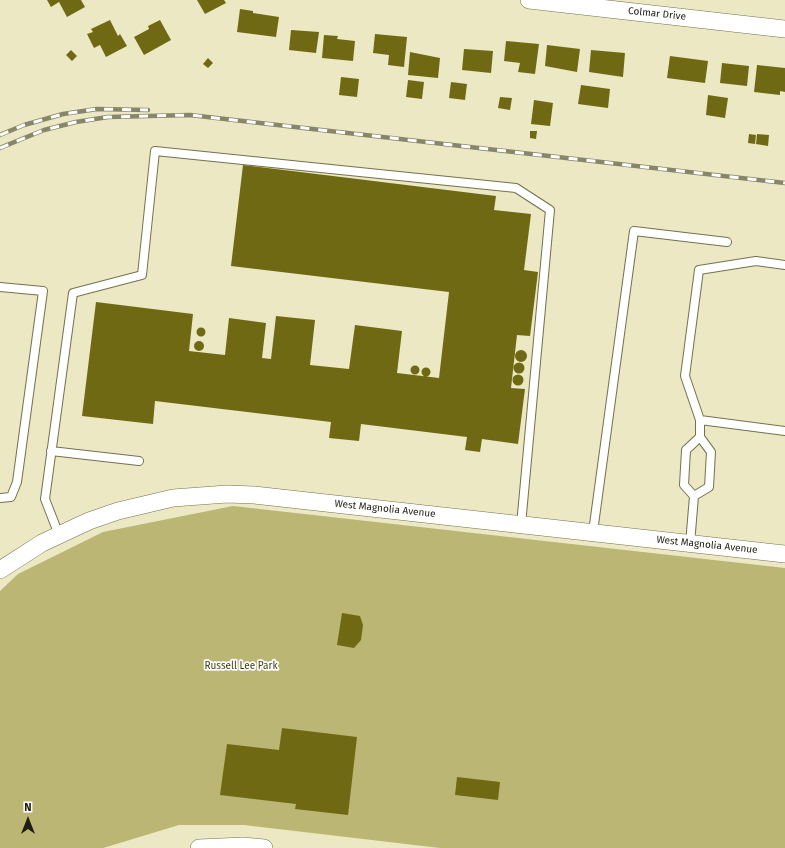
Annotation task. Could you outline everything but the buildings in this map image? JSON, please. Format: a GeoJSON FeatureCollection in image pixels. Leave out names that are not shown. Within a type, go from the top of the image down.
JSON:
{"type":"FeatureCollection","features":[{"type":"Feature","properties":{"kind":"street","name":"Colmar Drive"},"geometry":{"type":"LineString","coordinates":[[529,0],[658,7],[785,29]]}},
{"type":"Feature","properties":{"kind":"street","name":"West Magnolia Avenue"},"geometry":{"type":"LineString","coordinates":[[0,570],[42,543],[89,521],[118,511],[173,498],[227,494],[254,495],[785,554]]}},
{"type":"Feature","properties":{"kind":"street"},"geometry":{"type":"LineString","coordinates":[[200,848],[243,846],[262,848]]}},
{"type":"Feature","properties":{"kind":"lane"},"geometry":{"type":"LineString","coordinates":[[59,535],[45,499],[73,293],[142,275],[155,151],[516,188],[550,210],[521,524]]}},
{"type":"Feature","properties":{"kind":"lane"},"geometry":{"type":"LineString","coordinates":[[593,532],[634,231],[727,242]]}},
{"type":"Feature","properties":{"kind":"lane"},"geometry":{"type":"LineString","coordinates":[[694,496],[709,487],[711,452],[700,437],[700,420],[685,376],[699,270],[756,261],[785,265]]}},
{"type":"Feature","properties":{"kind":"lane"},"geometry":{"type":"LineString","coordinates":[[0,287],[43,291],[17,482],[11,496],[0,498]]}},
{"type":"Feature","properties":{"kind":"lane"},"geometry":{"type":"LineString","coordinates":[[700,420],[785,431]]}},
{"type":"Feature","properties":{"kind":"lane"},"geometry":{"type":"LineString","coordinates":[[690,544],[694,496],[684,485],[686,450],[700,437]]}},
{"type":"Feature","properties":{"kind":"lane"},"geometry":{"type":"LineString","coordinates":[[51,451],[139,461]]}},
{"type":"Feature","properties":{"kind":"green space","name":"Russell Lee Park"},"geometry":{"type":"Polygon","coordinates":[[[233,506],[785,568],[785,848],[440,848],[244,825],[179,825],[103,848],[0,848],[0,591],[18,574],[103,532],[233,506]]]}},
{"type":"Feature","properties":{"kind":"railway"},"geometry":{"type":"LineString","coordinates":[[0,135],[24,125],[63,114],[97,109],[148,110]]}},
{"type":"Feature","properties":{"kind":"railway"},"geometry":{"type":"LineString","coordinates":[[0,148],[44,130],[76,122],[108,117],[190,115],[785,183]]}}]}
